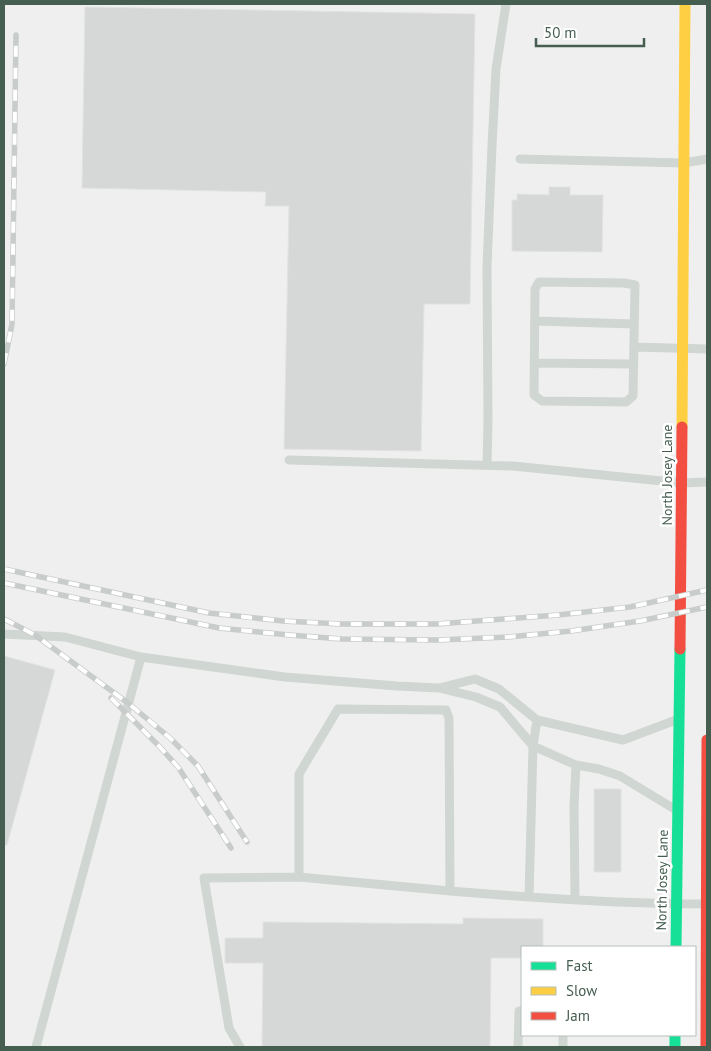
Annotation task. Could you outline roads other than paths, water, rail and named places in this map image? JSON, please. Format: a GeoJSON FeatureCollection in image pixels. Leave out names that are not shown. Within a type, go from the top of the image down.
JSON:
{"type":"FeatureCollection","features":[{"type":"Feature","properties":{"kind":"main road","name":"North Josey Lane"},"geometry":{"type":"LineString","coordinates":[[676,946],[681,614],[685,4]]}},
{"type":"Feature","properties":{"kind":"main road"},"geometry":{"type":"LineString","coordinates":[[706,1047],[707,740]]}},
{"type":"Feature","properties":{"kind":"lane"},"geometry":{"type":"LineString","coordinates":[[487,465],[487,267],[496,69],[506,4]]}},
{"type":"Feature","properties":{"kind":"lane"},"geometry":{"type":"LineString","coordinates":[[520,160],[684,163],[707,159]]}},
{"type":"Feature","properties":{"kind":"lane"},"geometry":{"type":"LineString","coordinates":[[538,282],[624,283],[635,285],[634,324],[632,396],[626,402],[552,402],[542,401],[534,395],[535,289],[538,282]]}},
{"type":"Feature","properties":{"kind":"lane"},"geometry":{"type":"LineString","coordinates":[[535,322],[634,324]]}},
{"type":"Feature","properties":{"kind":"lane"},"geometry":{"type":"LineString","coordinates":[[634,347],[707,349]]}},
{"type":"Feature","properties":{"kind":"lane"},"geometry":{"type":"LineString","coordinates":[[535,363],[633,364]]}},
{"type":"Feature","properties":{"kind":"lane"},"geometry":{"type":"LineString","coordinates":[[289,460],[487,465],[682,483],[707,482]]}},
{"type":"Feature","properties":{"kind":"lane"},"geometry":{"type":"LineString","coordinates":[[4,634],[65,637],[141,657],[285,677],[440,688],[476,697],[500,707],[534,746],[576,766],[599,769],[620,776],[678,811]]}},
{"type":"Feature","properties":{"kind":"lane"},"geometry":{"type":"LineString","coordinates":[[36,1047],[141,657]]}},
{"type":"Feature","properties":{"kind":"lane"},"geometry":{"type":"LineString","coordinates":[[440,688],[475,679],[499,689],[536,720],[624,740],[678,719]]}},
{"type":"Feature","properties":{"kind":"lane"},"geometry":{"type":"LineString","coordinates":[[299,877],[300,774],[338,709],[446,710],[449,718],[450,891]]}},
{"type":"Feature","properties":{"kind":"lane"},"geometry":{"type":"LineString","coordinates":[[529,897],[536,720]]}},
{"type":"Feature","properties":{"kind":"lane"},"geometry":{"type":"LineString","coordinates":[[575,899],[574,806],[576,766]]}},
{"type":"Feature","properties":{"kind":"lane"},"geometry":{"type":"LineString","coordinates":[[240,1047],[229,1028],[204,878],[299,877],[529,897],[706,904]]}},
{"type":"Feature","properties":{"kind":"lane"},"geometry":{"type":"LineString","coordinates":[[518,1047],[519,1011],[521,1011]]}},
{"type":"Feature","properties":{"kind":"railway"},"geometry":{"type":"LineString","coordinates":[[4,364],[12,324],[16,35]]}},
{"type":"Feature","properties":{"kind":"railway"},"geometry":{"type":"LineString","coordinates":[[4,569],[209,613],[283,621],[341,624],[437,624],[558,615],[630,607],[707,590]]}},
{"type":"Feature","properties":{"kind":"railway"},"geometry":{"type":"LineString","coordinates":[[4,583],[219,628],[342,639],[439,640],[508,637],[571,631],[640,621],[707,607]]}},
{"type":"Feature","properties":{"kind":"railway"},"geometry":{"type":"LineString","coordinates":[[4,619],[35,635],[128,703],[170,738],[198,766],[247,842]]}},
{"type":"Feature","properties":{"kind":"railway"},"geometry":{"type":"LineString","coordinates":[[111,698],[178,767],[231,848]]}}]}
